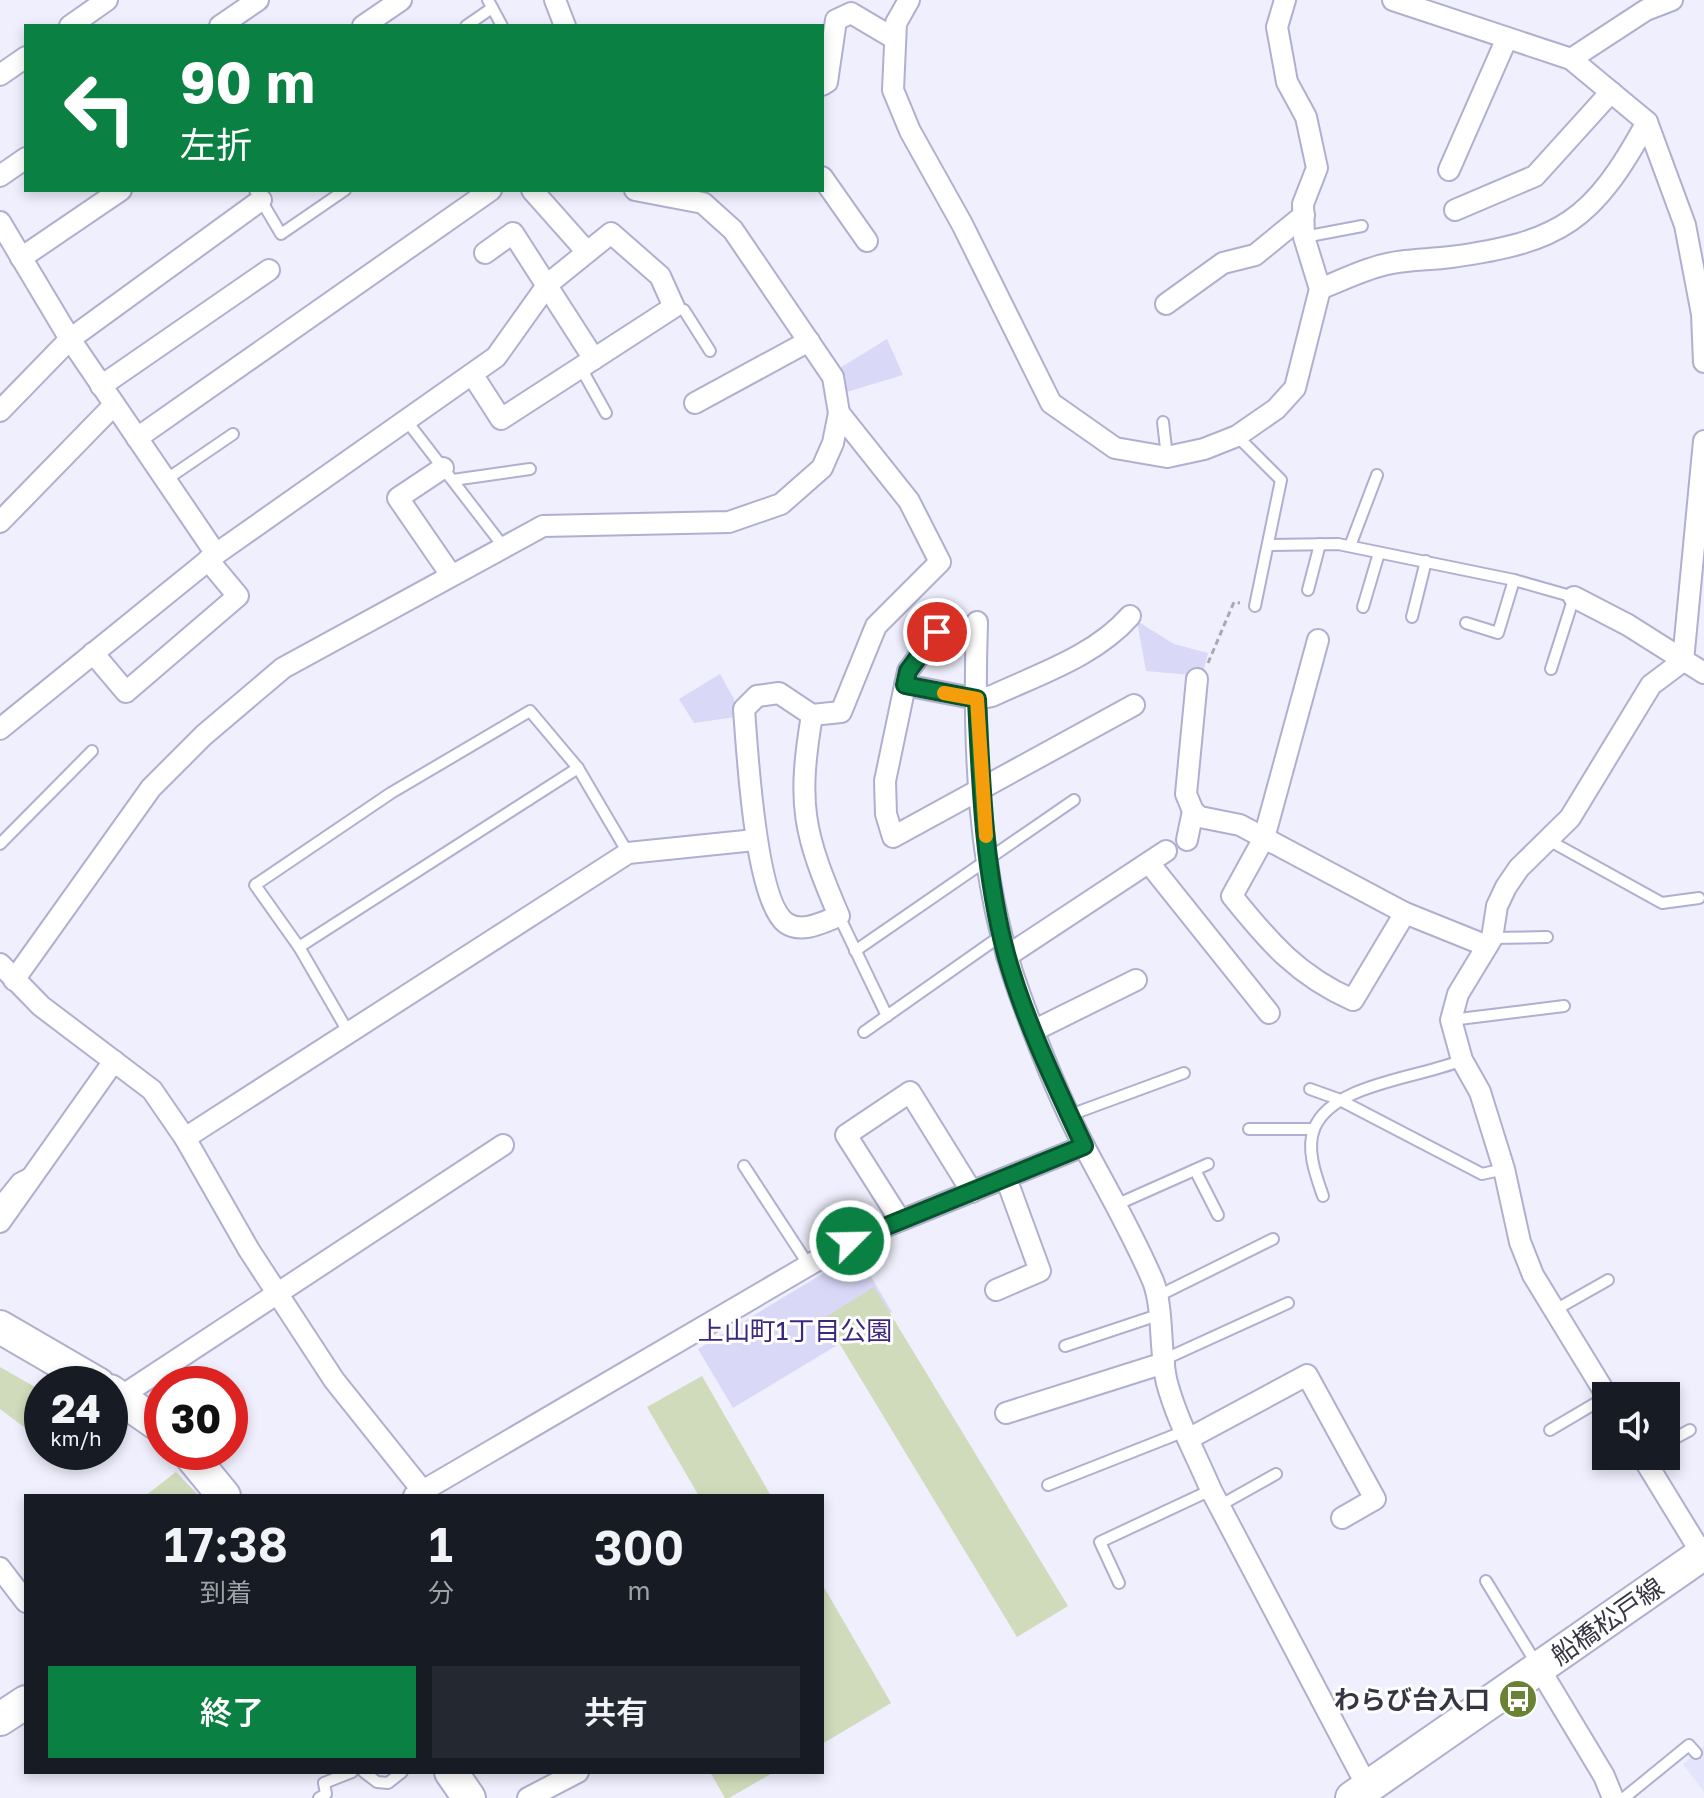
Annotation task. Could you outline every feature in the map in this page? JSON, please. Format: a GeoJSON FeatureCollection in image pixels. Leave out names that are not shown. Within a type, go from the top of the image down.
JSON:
{"type":"FeatureCollection","features":[{"type":"Feature","properties":{"kind":"main road"},"geometry":{"type":"LineString","coordinates":[[5,1334],[64,1366]]}},
{"type":"Feature","properties":{"kind":"main road"},"geometry":{"type":"LineString","coordinates":[[203,1470],[222,1494]]}},
{"type":"Feature","properties":{"kind":"main road","name":"船橋松戸線"},"geometry":{"type":"LineString","coordinates":[[1359,1795],[1703,1554]]}},
{"type":"Feature","properties":{"kind":"main road"},"geometry":{"type":"LineString","coordinates":[[0,1719],[24,1703]]}},
{"type":"Feature","properties":{"kind":"main road"},"geometry":{"type":"LineString","coordinates":[[452,1774],[469,1798]]}},
{"type":"Feature","properties":{"kind":"street"},"geometry":{"type":"LineString","coordinates":[[73,24],[107,0]]}},
{"type":"Feature","properties":{"kind":"street"},"geometry":{"type":"LineString","coordinates":[[223,24],[258,0]]}},
{"type":"Feature","properties":{"kind":"street"},"geometry":{"type":"LineString","coordinates":[[366,24],[401,0]]}},
{"type":"Feature","properties":{"kind":"street"},"geometry":{"type":"LineString","coordinates":[[555,0],[564,24]]}},
{"type":"Feature","properties":{"kind":"street"},"geometry":{"type":"LineString","coordinates":[[909,0],[896,23],[893,90],[910,131],[969,237],[1051,403],[1115,448],[1167,457],[1204,449],[1237,436],[1276,409],[1295,388],[1320,289],[1304,237],[1303,204],[1317,168],[1306,117],[1287,82],[1277,27],[1285,0]]}},
{"type":"Feature","properties":{"kind":"street"},"geometry":{"type":"LineString","coordinates":[[1393,0],[1571,59],[1647,122],[1685,225],[1702,314],[1704,362]]}},
{"type":"Feature","properties":{"kind":"street"},"geometry":{"type":"LineString","coordinates":[[1571,59],[1646,10],[1672,0]]}},
{"type":"Feature","properties":{"kind":"street"},"geometry":{"type":"LineString","coordinates":[[824,84],[827,82],[836,20],[851,13],[895,39]]}},
{"type":"Feature","properties":{"kind":"street"},"geometry":{"type":"LineString","coordinates":[[1449,170],[1507,38]]}},
{"type":"Feature","properties":{"kind":"street"},"geometry":{"type":"LineString","coordinates":[[0,75],[24,58]]}},
{"type":"Feature","properties":{"kind":"street"},"geometry":{"type":"LineString","coordinates":[[1455,210],[1535,176],[1611,92]]}},
{"type":"Feature","properties":{"kind":"street"},"geometry":{"type":"LineString","coordinates":[[1320,289],[1384,264],[1508,249],[1557,232],[1591,205],[1622,167],[1647,122]]}},
{"type":"Feature","properties":{"kind":"street"},"geometry":{"type":"LineString","coordinates":[[0,176],[24,159]]}},
{"type":"Feature","properties":{"kind":"street"},"geometry":{"type":"LineString","coordinates":[[824,180],[867,241]]}},
{"type":"Feature","properties":{"kind":"street"},"geometry":{"type":"LineString","coordinates":[[21,258],[118,192]]}},
{"type":"Feature","properties":{"kind":"street"},"geometry":{"type":"LineString","coordinates":[[137,438],[488,192]]}},
{"type":"Feature","properties":{"kind":"street"},"geometry":{"type":"LineString","coordinates":[[534,192],[587,252]]}},
{"type":"Feature","properties":{"kind":"street"},"geometry":{"type":"LineString","coordinates":[[14,980],[151,788],[204,735],[283,668],[543,526],[729,522],[781,504],[822,468],[833,443],[839,413],[833,377],[733,230],[703,203],[645,192]]}},
{"type":"Feature","properties":{"kind":"street"},"geometry":{"type":"LineString","coordinates":[[0,411],[70,339],[258,195]]}},
{"type":"Feature","properties":{"kind":"street"},"geometry":{"type":"LineString","coordinates":[[1166,304],[1223,263],[1255,255],[1304,215]]}},
{"type":"Feature","properties":{"kind":"street"},"geometry":{"type":"LineString","coordinates":[[0,222],[70,339],[167,479],[238,596],[126,692],[93,653]]}},
{"type":"Feature","properties":{"kind":"street"},"geometry":{"type":"LineString","coordinates":[[485,253],[513,233],[548,284],[587,364]]}},
{"type":"Feature","properties":{"kind":"street"},"geometry":{"type":"LineString","coordinates":[[0,729],[212,557],[496,357],[548,284],[611,233],[660,276],[674,307],[501,419],[472,374]]}},
{"type":"Feature","properties":{"kind":"street"},"geometry":{"type":"LineString","coordinates":[[101,386],[269,270]]}},
{"type":"Feature","properties":{"kind":"street"},"geometry":{"type":"LineString","coordinates":[[695,403],[809,341]]}},
{"type":"Feature","properties":{"kind":"street"},"geometry":{"type":"LineString","coordinates":[[0,522],[114,405]]}},
{"type":"Feature","properties":{"kind":"street"},"geometry":{"type":"LineString","coordinates":[[812,715],[802,775],[804,819],[815,861],[839,916],[802,928],[785,923],[776,908],[755,840],[744,709],[757,696],[779,693],[812,715],[841,712],[876,626],[940,562],[909,501],[839,413]]}},
{"type":"Feature","properties":{"kind":"street"},"geometry":{"type":"LineString","coordinates":[[1599,1382],[1533,1275],[1520,1242],[1504,1169],[1480,1092],[1462,1060],[1451,1020],[1458,994],[1490,942],[1497,906],[1506,887],[1519,868],[1550,841],[1570,818],[1651,685],[1683,661],[1704,441]]}},
{"type":"Feature","properties":{"kind":"street"},"geometry":{"type":"LineString","coordinates":[[448,474],[398,498],[451,575]]}},
{"type":"Feature","properties":{"kind":"street"},"geometry":{"type":"LineString","coordinates":[[1574,597],[1628,625],[1704,673]]}},
{"type":"Feature","properties":{"kind":"street"},"geometry":{"type":"LineString","coordinates":[[905,685],[977,699],[1096,646],[1115,634],[1130,616]]}},
{"type":"Feature","properties":{"kind":"street"},"geometry":{"type":"LineString","coordinates":[[977,622],[981,787],[988,859],[1007,956],[1070,1115],[1118,1204],[1158,1306],[1164,1362],[1187,1435],[1359,1795]]}},
{"type":"Feature","properties":{"kind":"street"},"geometry":{"type":"LineString","coordinates":[[937,632],[908,671],[885,781],[886,814],[893,837],[1134,705]]}},
{"type":"Feature","properties":{"kind":"street"},"geometry":{"type":"LineString","coordinates":[[1318,640],[1264,838],[1232,896],[1277,952],[1325,988],[1353,1000],[1405,913]]}},
{"type":"Feature","properties":{"kind":"street"},"geometry":{"type":"LineString","coordinates":[[1197,679],[1186,794],[1193,811],[1200,817],[1240,825],[1405,913],[1490,942]]}},
{"type":"Feature","properties":{"kind":"street"},"geometry":{"type":"LineString","coordinates":[[1187,840],[1193,811]]}},
{"type":"Feature","properties":{"kind":"street"},"geometry":{"type":"LineString","coordinates":[[185,1138],[350,1035],[628,853],[755,840]]}},
{"type":"Feature","properties":{"kind":"street"},"geometry":{"type":"LineString","coordinates":[[1007,956],[1157,857],[1269,1013]]}},
{"type":"Feature","properties":{"kind":"street"},"geometry":{"type":"LineString","coordinates":[[0,964],[41,1006],[152,1090],[185,1138],[277,1293],[334,1380],[418,1493],[808,1264],[900,1220],[1084,1146]]}},
{"type":"Feature","properties":{"kind":"street"},"geometry":{"type":"LineString","coordinates":[[1035,1030],[1136,980]]}},
{"type":"Feature","properties":{"kind":"street"},"geometry":{"type":"LineString","coordinates":[[0,1222],[114,1061]]}},
{"type":"Feature","properties":{"kind":"street"},"geometry":{"type":"LineString","coordinates":[[900,1220],[846,1135],[910,1092],[972,1192]]}},
{"type":"Feature","properties":{"kind":"street"},"geometry":{"type":"LineString","coordinates":[[128,1379],[277,1293],[503,1145]]}},
{"type":"Feature","properties":{"kind":"street"},"geometry":{"type":"LineString","coordinates":[[996,1290],[1040,1271],[1006,1178]]}},
{"type":"Feature","properties":{"kind":"street"},"geometry":{"type":"LineString","coordinates":[[1006,1413],[1164,1362]]}},
{"type":"Feature","properties":{"kind":"street"},"geometry":{"type":"LineString","coordinates":[[1187,1435],[1307,1375],[1375,1499],[1342,1518]]}},
{"type":"Feature","properties":{"kind":"street"},"geometry":{"type":"LineString","coordinates":[[1652,1470],[1703,1554]]}},
{"type":"Feature","properties":{"kind":"street"},"geometry":{"type":"LineString","coordinates":[[0,1568],[24,1599]]}},
{"type":"Feature","properties":{"kind":"street"},"geometry":{"type":"LineString","coordinates":[[1539,1668],[1604,1776],[1613,1798]]}},
{"type":"Feature","properties":{"kind":"street"},"geometry":{"type":"LineString","coordinates":[[528,1798],[574,1774]]}},
{"type":"Feature","properties":{"kind":"lane"},"geometry":{"type":"LineString","coordinates":[[468,24],[490,4],[501,24]]}},
{"type":"Feature","properties":{"kind":"lane"},"geometry":{"type":"LineString","coordinates":[[258,195],[281,234],[342,192]]}},
{"type":"Feature","properties":{"kind":"lane"},"geometry":{"type":"LineString","coordinates":[[1304,237],[1362,226]]}},
{"type":"Feature","properties":{"kind":"lane"},"geometry":{"type":"LineString","coordinates":[[674,307],[684,310],[710,351]]}},
{"type":"Feature","properties":{"kind":"lane"},"geometry":{"type":"LineString","coordinates":[[587,364],[606,413]]}},
{"type":"Feature","properties":{"kind":"lane"},"geometry":{"type":"LineString","coordinates":[[406,420],[503,546]]}},
{"type":"Feature","properties":{"kind":"lane"},"geometry":{"type":"LineString","coordinates":[[1163,422],[1167,457]]}},
{"type":"Feature","properties":{"kind":"lane"},"geometry":{"type":"LineString","coordinates":[[167,479],[233,434]]}},
{"type":"Feature","properties":{"kind":"lane"},"geometry":{"type":"LineString","coordinates":[[1237,436],[1281,480],[1255,606]]}},
{"type":"Feature","properties":{"kind":"lane"},"geometry":{"type":"LineString","coordinates":[[448,474],[530,469]]}},
{"type":"Feature","properties":{"kind":"lane"},"geometry":{"type":"LineString","coordinates":[[1350,546],[1377,475]]}},
{"type":"Feature","properties":{"kind":"lane"},"geometry":{"type":"LineString","coordinates":[[1308,590],[1320,544]]}},
{"type":"Feature","properties":{"kind":"lane"},"geometry":{"type":"LineString","coordinates":[[1270,545],[1350,546],[1514,580],[1574,597],[1551,669]]}},
{"type":"Feature","properties":{"kind":"lane"},"geometry":{"type":"LineString","coordinates":[[1363,607],[1379,553]]}},
{"type":"Feature","properties":{"kind":"lane"},"geometry":{"type":"LineString","coordinates":[[1412,617],[1426,561]]}},
{"type":"Feature","properties":{"kind":"lane"},"geometry":{"type":"LineString","coordinates":[[1466,623],[1498,633],[1514,580]]}},
{"type":"Feature","properties":{"kind":"lane"},"geometry":{"type":"LineString","coordinates":[[350,1035],[299,947],[255,885],[391,793],[530,711],[578,768],[628,853]]}},
{"type":"Feature","properties":{"kind":"lane"},"geometry":{"type":"LineString","coordinates":[[0,844],[92,751]]}},
{"type":"Feature","properties":{"kind":"lane"},"geometry":{"type":"LineString","coordinates":[[299,947],[578,768]]}},
{"type":"Feature","properties":{"kind":"lane"},"geometry":{"type":"LineString","coordinates":[[855,951],[1074,800]]}},
{"type":"Feature","properties":{"kind":"lane"},"geometry":{"type":"LineString","coordinates":[[1550,841],[1662,903],[1699,898]]}},
{"type":"Feature","properties":{"kind":"lane"},"geometry":{"type":"LineString","coordinates":[[839,916],[887,1016]]}},
{"type":"Feature","properties":{"kind":"lane"},"geometry":{"type":"LineString","coordinates":[[864,1032],[1002,935]]}},
{"type":"Feature","properties":{"kind":"lane"},"geometry":{"type":"LineString","coordinates":[[1490,942],[1547,937]]}},
{"type":"Feature","properties":{"kind":"lane"},"geometry":{"type":"LineString","coordinates":[[1451,1020],[1564,1006]]}},
{"type":"Feature","properties":{"kind":"lane"},"geometry":{"type":"LineString","coordinates":[[1323,1196],[1312,1163],[1314,1129],[1338,1099],[1462,1060]]}},
{"type":"Feature","properties":{"kind":"lane"},"geometry":{"type":"LineString","coordinates":[[1070,1115],[1184,1073]]}},
{"type":"Feature","properties":{"kind":"lane"},"geometry":{"type":"LineString","coordinates":[[1310,1089],[1338,1099],[1482,1174],[1504,1169]]}},
{"type":"Feature","properties":{"kind":"lane"},"geometry":{"type":"LineString","coordinates":[[1249,1129],[1314,1129]]}},
{"type":"Feature","properties":{"kind":"lane"},"geometry":{"type":"LineString","coordinates":[[1118,1204],[1208,1164]]}},
{"type":"Feature","properties":{"kind":"lane"},"geometry":{"type":"LineString","coordinates":[[744,1166],[808,1264]]}},
{"type":"Feature","properties":{"kind":"lane"},"geometry":{"type":"LineString","coordinates":[[0,1201],[18,1179],[37,1169]]}},
{"type":"Feature","properties":{"kind":"lane"},"geometry":{"type":"LineString","coordinates":[[1195,1170],[1218,1215]]}},
{"type":"Feature","properties":{"kind":"lane"},"geometry":{"type":"LineString","coordinates":[[1065,1346],[1158,1306],[1273,1239]]}},
{"type":"Feature","properties":{"kind":"lane"},"geometry":{"type":"LineString","coordinates":[[1555,1310],[1608,1280]]}},
{"type":"Feature","properties":{"kind":"lane"},"geometry":{"type":"LineString","coordinates":[[1164,1362],[1288,1303]]}},
{"type":"Feature","properties":{"kind":"lane"},"geometry":{"type":"LineString","coordinates":[[1550,1430],[1592,1405]]}},
{"type":"Feature","properties":{"kind":"lane"},"geometry":{"type":"LineString","coordinates":[[1680,1435],[1690,1430]]}},
{"type":"Feature","properties":{"kind":"lane"},"geometry":{"type":"LineString","coordinates":[[1048,1485],[1187,1435]]}},
{"type":"Feature","properties":{"kind":"lane"},"geometry":{"type":"LineString","coordinates":[[1119,1583],[1100,1542],[1276,1474]]}},
{"type":"Feature","properties":{"kind":"lane"},"geometry":{"type":"LineString","coordinates":[[1486,1581],[1539,1668]]}},
{"type":"Feature","properties":{"kind":"lane"},"geometry":{"type":"LineString","coordinates":[[1624,1798],[1689,1745],[1696,1753]]}},
{"type":"Feature","properties":{"kind":"lane"},"geometry":{"type":"LineString","coordinates":[[319,1798],[326,1794],[324,1783],[347,1774]]}},
{"type":"Feature","properties":{"kind":"lane"},"geometry":{"type":"LineString","coordinates":[[367,1774],[377,1782],[388,1783],[399,1774]]}},
{"type":"Feature","properties":{"kind":"path"},"geometry":{"type":"LineString","coordinates":[[1197,679],[1204,679],[1209,656],[1234,602]]}},
{"type":"Feature","properties":{"kind":"shaded area"},"geometry":{"type":"Polygon","coordinates":[[[1704,1746],[1704,1792],[1683,1764],[1704,1746]]]}},
{"type":"Feature","properties":{"kind":"green space"},"geometry":{"type":"Polygon","coordinates":[[[887,339],[903,375],[843,393],[835,371],[887,339]]]}},
{"type":"Feature","properties":{"kind":"green space"},"geometry":{"type":"Polygon","coordinates":[[[1137,621],[1174,644],[1208,653],[1202,676],[1146,671],[1137,621]]]}},
{"type":"Feature","properties":{"kind":"green space"},"geometry":{"type":"Polygon","coordinates":[[[720,674],[734,699],[735,717],[694,723],[679,699],[720,674]]]}},
{"type":"Feature","properties":{"kind":"green space","name":"上山町1丁目公園"},"geometry":{"type":"Polygon","coordinates":[[[857,1253],[892,1312],[733,1408],[698,1349],[857,1253]]]}},
{"type":"Feature","properties":{"kind":"building"},"geometry":{"type":"Polygon","coordinates":[[[874,1287],[1068,1606],[1017,1637],[824,1318],[874,1287]]]}},
{"type":"Feature","properties":{"kind":"building"},"geometry":{"type":"Polygon","coordinates":[[[0,1367],[24,1381],[24,1427],[0,1409],[0,1367]]]}},
{"type":"Feature","properties":{"kind":"building"},"geometry":{"type":"Polygon","coordinates":[[[702,1376],[770,1494],[698,1494],[647,1407],[702,1376]]]}},
{"type":"Feature","properties":{"kind":"building"},"geometry":{"type":"Polygon","coordinates":[[[176,1472],[197,1494],[148,1494],[176,1472]]]}},
{"type":"Feature","properties":{"kind":"building"},"geometry":{"type":"Polygon","coordinates":[[[824,1587],[891,1703],[824,1743],[824,1587]]]}},
{"type":"Feature","properties":{"kind":"building"},"geometry":{"type":"Polygon","coordinates":[[[711,1774],[771,1774],[729,1798],[725,1798],[711,1774]]]}},
{"type":"Feature","properties":{"kind":"slow traffic"},"geometry":{"type":"LineString","coordinates":[[944,693],[977,699],[986,836]]}},
{"type":"Feature","properties":{"kind":"place","name":"わらび台入口"},"geometry":{"type":"Point","coordinates":[1518,1699]}},
{"type":"Feature","properties":{"kind":"route"},"geometry":{"type":"LineString","coordinates":[[850,1241],[1084,1146],[1019,995],[1007,956],[988,859],[977,699],[905,685],[908,671],[937,632]]}}]}
